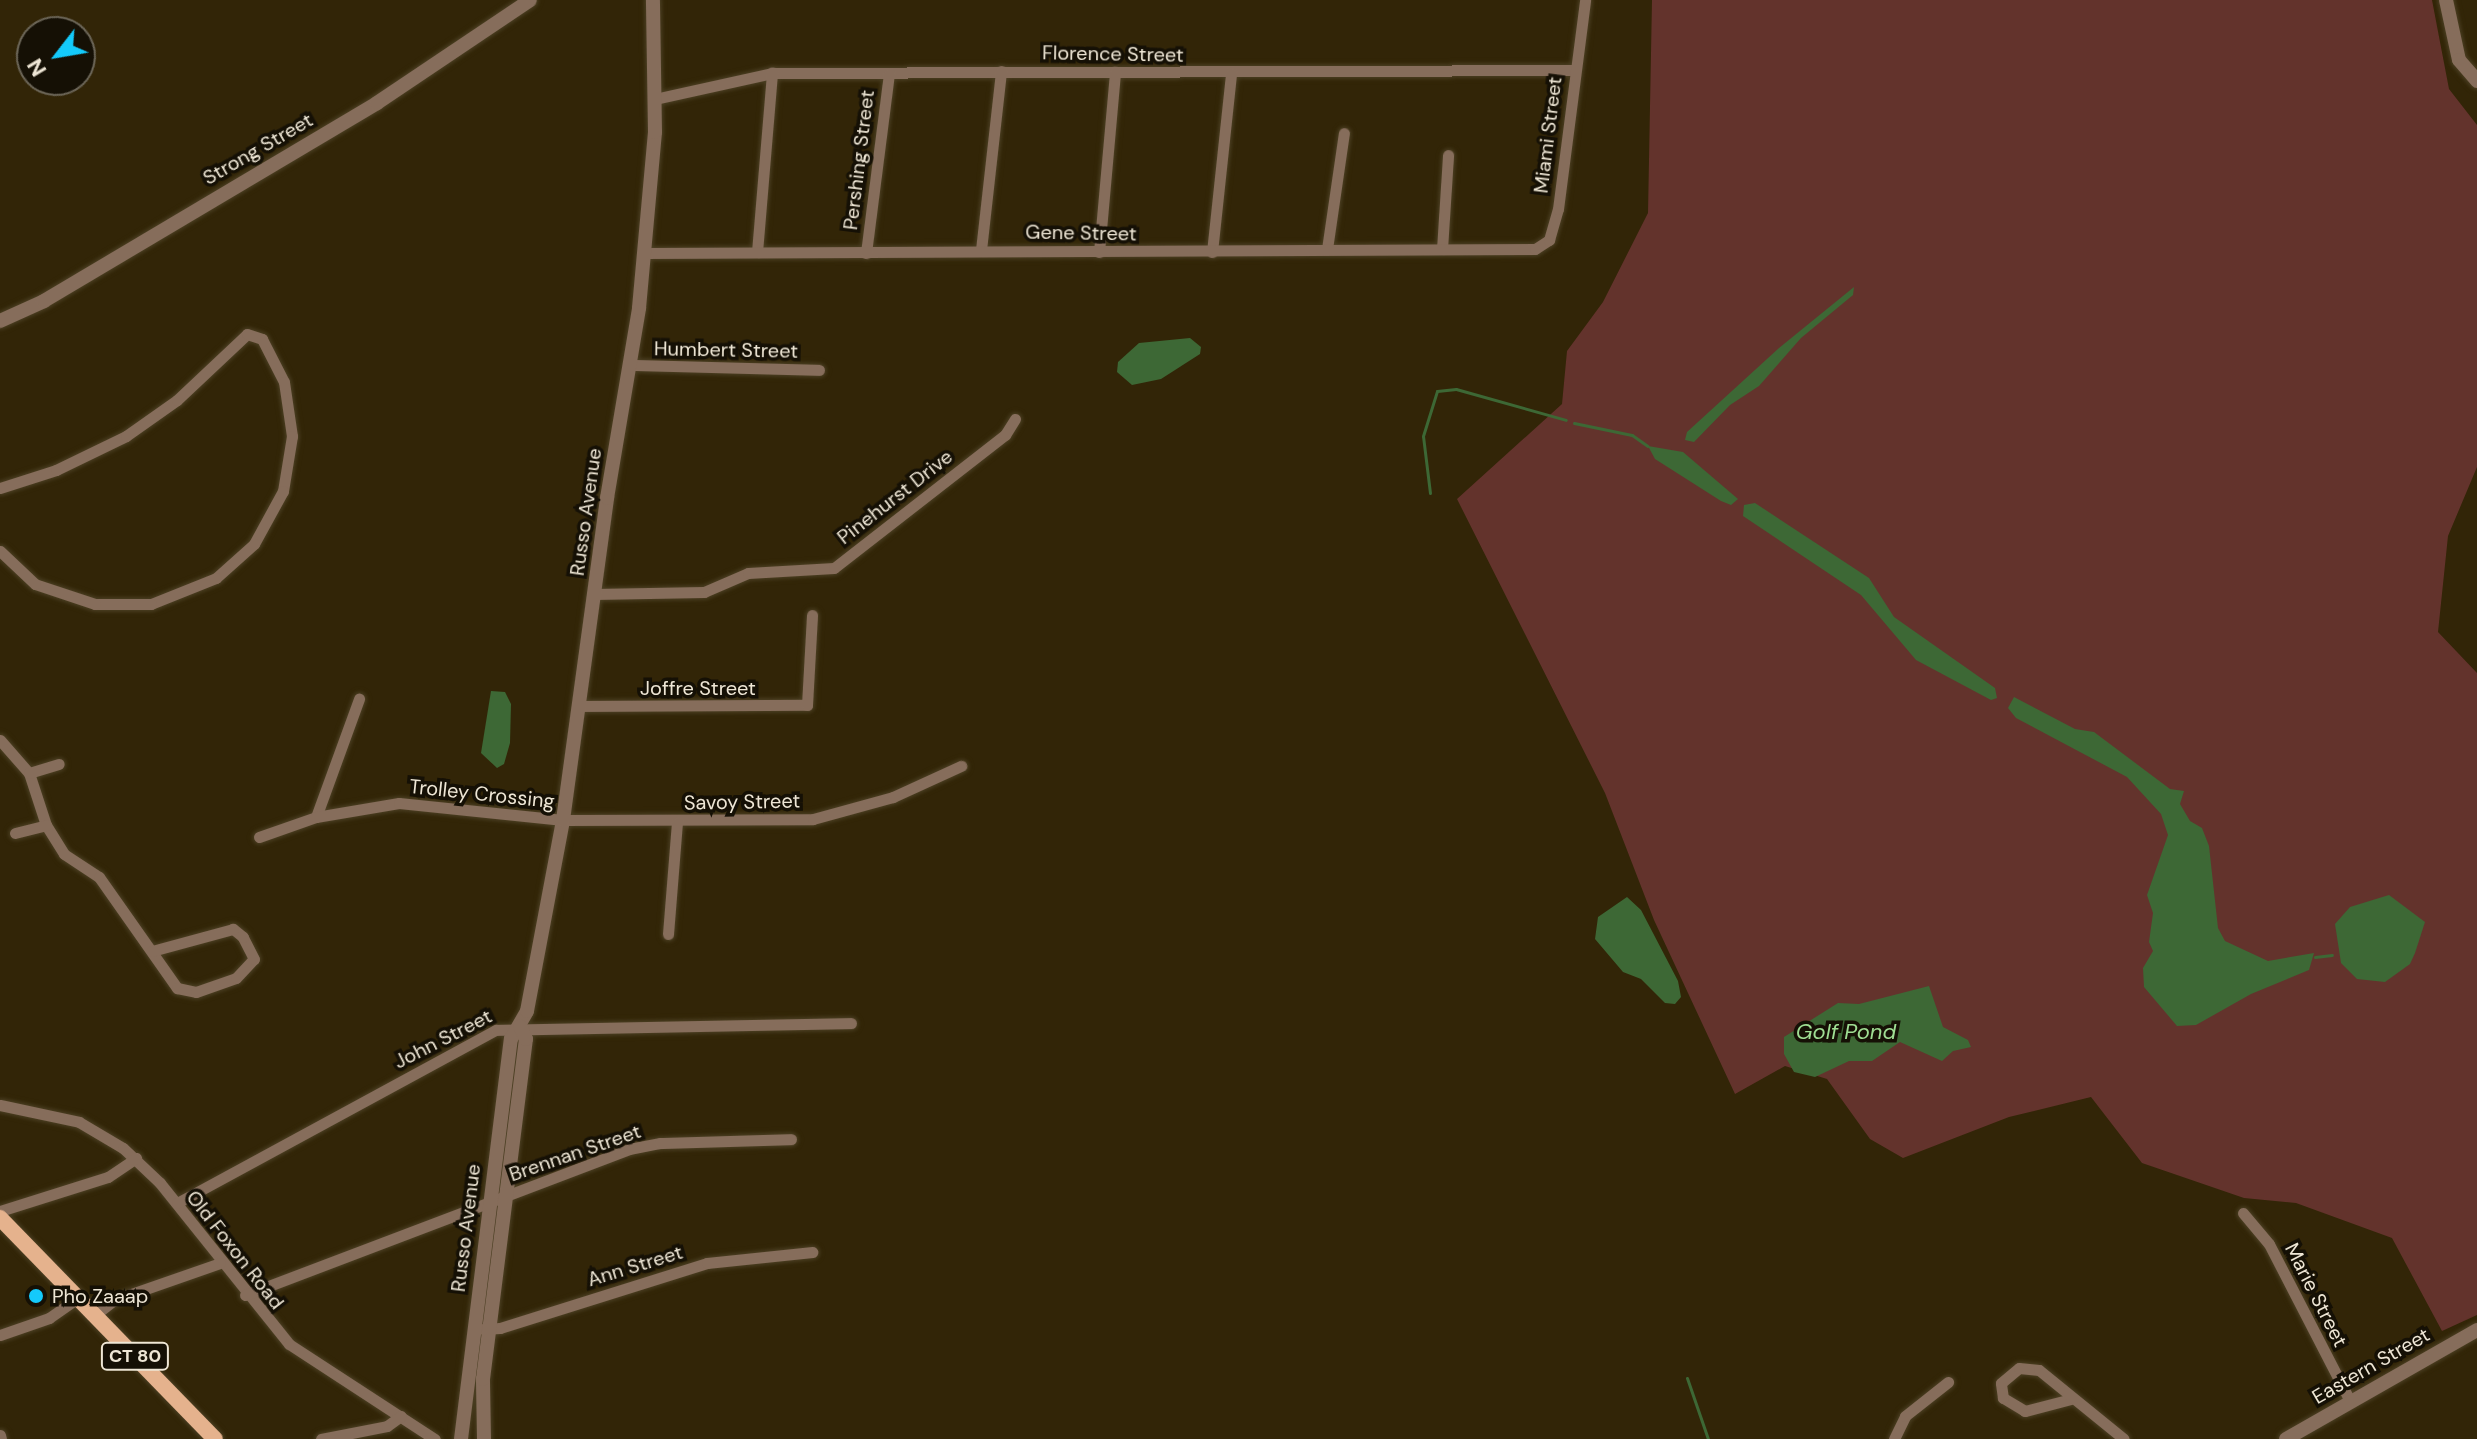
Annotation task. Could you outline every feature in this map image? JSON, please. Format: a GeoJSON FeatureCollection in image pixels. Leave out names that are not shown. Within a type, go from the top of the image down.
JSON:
{"type":"FeatureCollection","features":[{"type":"Feature","properties":{"kind":"main road","name":"CT 80"},"geometry":{"type":"LineString","coordinates":[[0,1218],[215,1439]]}},
{"type":"Feature","properties":{"kind":"street","name":"Strong Street"},"geometry":{"type":"LineString","coordinates":[[0,321],[44,301],[377,103],[530,0]]}},
{"type":"Feature","properties":{"kind":"street","name":"Russo Avenue"},"geometry":{"type":"LineString","coordinates":[[461,1439],[511,1039],[520,1026],[563,820],[594,594],[631,365],[645,253],[655,99],[653,0]]}},
{"type":"Feature","properties":{"kind":"street","name":"Miami Street"},"geometry":{"type":"LineString","coordinates":[[1517,251],[1541,247],[1553,230],[1585,0]]}},
{"type":"Feature","properties":{"kind":"street"},"geometry":{"type":"LineString","coordinates":[[2446,0],[2459,60],[2477,81]]}},
{"type":"Feature","properties":{"kind":"street","name":"Florence Street"},"geometry":{"type":"LineString","coordinates":[[655,99],[772,73],[1574,70]]}},
{"type":"Feature","properties":{"kind":"street"},"geometry":{"type":"LineString","coordinates":[[981,250],[1001,71]]}},
{"type":"Feature","properties":{"kind":"street"},"geometry":{"type":"LineString","coordinates":[[1099,252],[1115,72]]}},
{"type":"Feature","properties":{"kind":"street"},"geometry":{"type":"LineString","coordinates":[[757,252],[772,73]]}},
{"type":"Feature","properties":{"kind":"street","name":"Pershing Street"},"geometry":{"type":"LineString","coordinates":[[866,253],[889,73]]}},
{"type":"Feature","properties":{"kind":"street"},"geometry":{"type":"LineString","coordinates":[[1212,252],[1231,73]]}},
{"type":"Feature","properties":{"kind":"street"},"geometry":{"type":"LineString","coordinates":[[1327,249],[1344,133]]}},
{"type":"Feature","properties":{"kind":"street"},"geometry":{"type":"LineString","coordinates":[[1442,249],[1448,155]]}},
{"type":"Feature","properties":{"kind":"street","name":"Gene Street"},"geometry":{"type":"LineString","coordinates":[[645,253],[1327,249],[1517,251]]}},
{"type":"Feature","properties":{"kind":"street"},"geometry":{"type":"LineString","coordinates":[[0,488],[68,465],[126,436],[177,400],[247,334],[262,339],[284,382],[292,436],[280,500],[254,544],[216,578],[151,604],[95,604],[35,584],[0,551]]}},
{"type":"Feature","properties":{"kind":"street","name":"Humbert Street"},"geometry":{"type":"LineString","coordinates":[[631,365],[819,370]]}},
{"type":"Feature","properties":{"kind":"street","name":"Pinehurst Drive"},"geometry":{"type":"LineString","coordinates":[[594,594],[704,592],[748,573],[834,568],[1005,435],[1015,419]]}},
{"type":"Feature","properties":{"kind":"street","name":"Joffre Street"},"geometry":{"type":"LineString","coordinates":[[579,706],[807,705],[811,695],[812,615]]}},
{"type":"Feature","properties":{"kind":"street"},"geometry":{"type":"LineString","coordinates":[[316,817],[359,699]]}},
{"type":"Feature","properties":{"kind":"street"},"geometry":{"type":"LineString","coordinates":[[0,740],[29,773],[46,825],[64,854],[99,877],[172,981],[187,992],[236,978],[250,968],[254,959],[243,937],[233,929],[219,930],[152,951]]}},
{"type":"Feature","properties":{"kind":"street"},"geometry":{"type":"LineString","coordinates":[[29,773],[59,764]]}},
{"type":"Feature","properties":{"kind":"street","name":"Savoy Street"},"geometry":{"type":"LineString","coordinates":[[563,820],[677,822],[813,819],[893,797],[961,766]]}},
{"type":"Feature","properties":{"kind":"street","name":"Trolley Crossing"},"geometry":{"type":"LineString","coordinates":[[259,837],[316,817],[399,803],[563,820]]}},
{"type":"Feature","properties":{"kind":"street"},"geometry":{"type":"LineString","coordinates":[[668,934],[677,822]]}},
{"type":"Feature","properties":{"kind":"street"},"geometry":{"type":"LineString","coordinates":[[15,833],[46,825]]}},
{"type":"Feature","properties":{"kind":"street","name":"John Street"},"geometry":{"type":"LineString","coordinates":[[177,1203],[487,1034],[520,1026],[851,1023]]}},
{"type":"Feature","properties":{"kind":"street","name":"Russo Avenue"},"geometry":{"type":"LineString","coordinates":[[484,1439],[482,1393],[526,1039],[520,1026]]}},
{"type":"Feature","properties":{"kind":"street","name":"Old Foxon Road"},"geometry":{"type":"LineString","coordinates":[[0,1105],[79,1122],[136,1158],[177,1203],[245,1295],[308,1360],[435,1439]]}},
{"type":"Feature","properties":{"kind":"street","name":"Brennan Street"},"geometry":{"type":"LineString","coordinates":[[245,1295],[506,1196],[660,1143],[791,1139]]}},
{"type":"Feature","properties":{"kind":"street"},"geometry":{"type":"LineString","coordinates":[[0,1211],[108,1177],[136,1158]]}},
{"type":"Feature","properties":{"kind":"street","name":"Marie Street"},"geometry":{"type":"LineString","coordinates":[[2243,1213],[2269,1244],[2349,1399]]}},
{"type":"Feature","properties":{"kind":"street","name":"Ann Street"},"geometry":{"type":"LineString","coordinates":[[473,1328],[489,1329],[707,1263],[812,1252]]}},
{"type":"Feature","properties":{"kind":"street"},"geometry":{"type":"LineString","coordinates":[[95,1315],[114,1300],[220,1263]]}},
{"type":"Feature","properties":{"kind":"street"},"geometry":{"type":"LineString","coordinates":[[0,1335],[49,1318],[78,1298]]}},
{"type":"Feature","properties":{"kind":"street","name":"Eastern Street"},"geometry":{"type":"LineString","coordinates":[[2286,1439],[2349,1399],[2477,1330]]}},
{"type":"Feature","properties":{"kind":"street"},"geometry":{"type":"LineString","coordinates":[[2071,1399],[2025,1411],[2003,1398],[2001,1383],[2013,1371],[2032,1368],[2124,1439]]}},
{"type":"Feature","properties":{"kind":"street"},"geometry":{"type":"LineString","coordinates":[[1894,1439],[1905,1416],[1948,1382]]}},
{"type":"Feature","properties":{"kind":"street"},"geometry":{"type":"LineString","coordinates":[[321,1439],[387,1426],[401,1416]]}},
{"type":"Feature","properties":{"kind":"shaded area"},"geometry":{"type":"Polygon","coordinates":[[[1652,0],[2432,0],[2449,89],[2477,125],[2477,467],[2448,536],[2438,632],[2477,673],[2477,1315],[2442,1331],[2392,1238],[2296,1203],[2244,1198],[2142,1163],[2091,1097],[2009,1117],[1903,1158],[1870,1139],[1827,1079],[1785,1066],[1735,1094],[1654,920],[1605,793],[1457,499],[1562,404],[1567,351],[1603,302],[1648,213],[1652,0]]]}},
{"type":"Feature","properties":{"kind":"water"},"geometry":{"type":"Polygon","coordinates":[[[1854,287],[1853,295],[1801,338],[1759,386],[1730,405],[1694,442],[1685,440],[1687,432],[1779,348],[1854,287]]]}},
{"type":"Feature","properties":{"kind":"water"},"geometry":{"type":"Polygon","coordinates":[[[1190,338],[1201,347],[1200,354],[1161,379],[1132,385],[1117,372],[1118,362],[1139,343],[1190,338]]]}},
{"type":"Feature","properties":{"kind":"water"},"geometry":{"type":"Polygon","coordinates":[[[1648,446],[1683,452],[1738,499],[1731,505],[1721,501],[1655,459],[1648,446]]]}},
{"type":"Feature","properties":{"kind":"water"},"geometry":{"type":"Polygon","coordinates":[[[1755,503],[1869,578],[1894,617],[1995,688],[1997,698],[1991,700],[1916,660],[1861,595],[1743,516],[1744,505],[1755,503]]]}},
{"type":"Feature","properties":{"kind":"water"},"geometry":{"type":"Polygon","coordinates":[[[491,691],[505,692],[511,704],[510,743],[504,764],[497,768],[481,753],[491,691]]]}},
{"type":"Feature","properties":{"kind":"water"},"geometry":{"type":"Polygon","coordinates":[[[2014,697],[2075,729],[2094,732],[2170,789],[2184,791],[2180,804],[2190,821],[2202,828],[2209,846],[2218,928],[2225,941],[2268,961],[2314,953],[2309,970],[2251,994],[2196,1025],[2177,1026],[2144,987],[2143,968],[2153,951],[2149,942],[2153,913],[2147,895],[2168,835],[2161,814],[2127,777],[2016,718],[2008,708],[2014,697]]]}},
{"type":"Feature","properties":{"kind":"water"},"geometry":{"type":"Polygon","coordinates":[[[2389,895],[2425,922],[2415,953],[2410,964],[2385,982],[2357,979],[2341,963],[2335,924],[2350,907],[2389,895]]]}},
{"type":"Feature","properties":{"kind":"water"},"geometry":{"type":"Polygon","coordinates":[[[1627,897],[1641,910],[1678,981],[1681,997],[1675,1004],[1665,1003],[1641,979],[1623,972],[1595,939],[1598,917],[1627,897]]]}},
{"type":"Feature","properties":{"kind":"water","name":"Golf Pond"},"geometry":{"type":"Polygon","coordinates":[[[1929,986],[1943,1027],[1968,1040],[1971,1047],[1953,1051],[1942,1061],[1900,1042],[1872,1061],[1849,1061],[1815,1077],[1794,1072],[1784,1054],[1784,1037],[1838,1003],[1859,1004],[1929,986]]]}},
{"type":"Feature","properties":{"kind":"waterway"},"geometry":{"type":"LineString","coordinates":[[1430,493],[1423,436],[1437,391],[1456,389],[1566,420]]}},
{"type":"Feature","properties":{"kind":"waterway"},"geometry":{"type":"LineString","coordinates":[[1574,423],[1632,435],[1648,446]]}},
{"type":"Feature","properties":{"kind":"waterway"},"geometry":{"type":"LineString","coordinates":[[2315,957],[2332,955]]}},
{"type":"Feature","properties":{"kind":"waterway"},"geometry":{"type":"LineString","coordinates":[[1687,1378],[1708,1439]]}},
{"type":"Feature","properties":{"kind":"place","name":"Pho Zaaap"},"geometry":{"type":"Point","coordinates":[36,1296]}}]}
